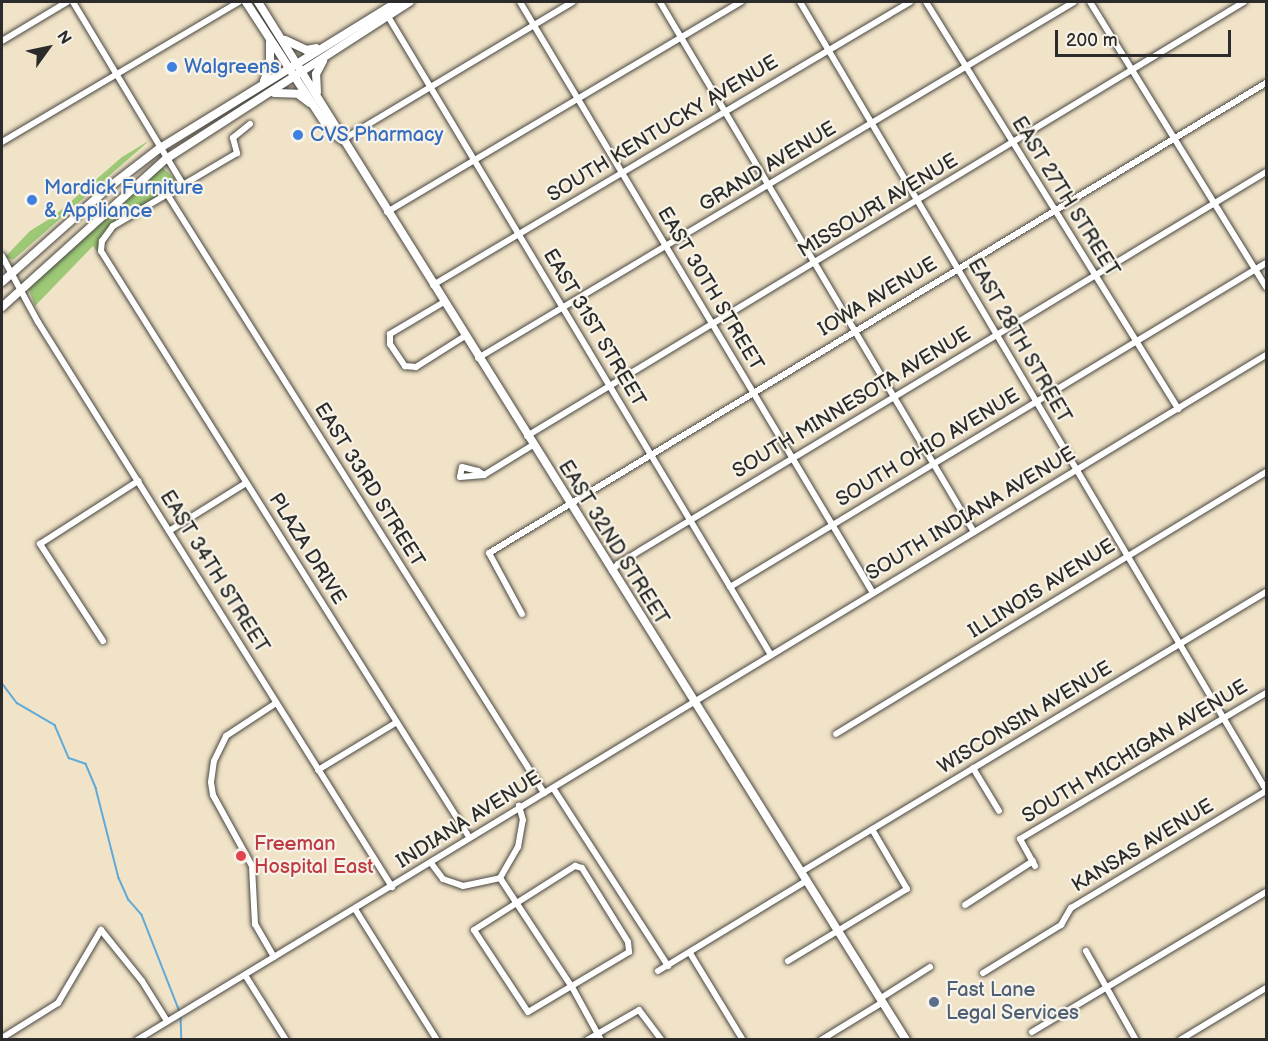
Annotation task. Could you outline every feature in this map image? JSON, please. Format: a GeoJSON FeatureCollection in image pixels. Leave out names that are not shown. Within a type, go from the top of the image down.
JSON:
{"type":"FeatureCollection","features":[{"type":"Feature","properties":{"kind":"main road"},"geometry":{"type":"LineString","coordinates":[[246,2],[330,131],[342,140]]}},
{"type":"Feature","properties":{"kind":"main road","name":"EAST 32ND STREET"},"geometry":{"type":"LineString","coordinates":[[258,2],[304,72],[342,140],[906,1040]]}},
{"type":"Feature","properties":{"kind":"main road"},"geometry":{"type":"LineString","coordinates":[[2,282],[99,195],[160,148],[288,66],[397,2]]}},
{"type":"Feature","properties":{"kind":"main road"},"geometry":{"type":"LineString","coordinates":[[2,307],[166,159],[389,18],[410,2]]}},
{"type":"Feature","properties":{"kind":"main road"},"geometry":{"type":"LineString","coordinates":[[264,81],[272,49],[267,35]]}},
{"type":"Feature","properties":{"kind":"main road"},"geometry":{"type":"LineString","coordinates":[[281,38],[306,50],[319,48]]}},
{"type":"Feature","properties":{"kind":"main road"},"geometry":{"type":"LineString","coordinates":[[316,93],[316,74],[325,58]]}},
{"type":"Feature","properties":{"kind":"main road"},"geometry":{"type":"LineString","coordinates":[[267,95],[283,91],[298,94],[314,106]]}},
{"type":"Feature","properties":{"kind":"street"},"geometry":{"type":"LineString","coordinates":[[2,41],[67,2]]}},
{"type":"Feature","properties":{"kind":"street"},"geometry":{"type":"LineString","coordinates":[[73,2],[183,184]]}},
{"type":"Feature","properties":{"kind":"street"},"geometry":{"type":"LineString","coordinates":[[2,142],[239,2]]}},
{"type":"Feature","properties":{"kind":"street","name":"EAST 30TH STREET"},"geometry":{"type":"LineString","coordinates":[[520,2],[873,593]]}},
{"type":"Feature","properties":{"kind":"street"},"geometry":{"type":"LineString","coordinates":[[342,140],[573,2]]}},
{"type":"Feature","properties":{"kind":"street"},"geometry":{"type":"LineString","coordinates":[[660,2],[974,532]]}},
{"type":"Feature","properties":{"kind":"street"},"geometry":{"type":"LineString","coordinates":[[387,212],[741,2]]}},
{"type":"Feature","properties":{"kind":"street","name":"EAST 28TH STREET"},"geometry":{"type":"LineString","coordinates":[[800,2],[1266,791]]}},
{"type":"Feature","properties":{"kind":"street","name":"SOUTH KENTUCKY AVENUE"},"geometry":{"type":"LineString","coordinates":[[433,285],[910,2]]}},
{"type":"Feature","properties":{"kind":"street","name":"EAST 27TH STREET"},"geometry":{"type":"LineString","coordinates":[[926,2],[1178,409]]}},
{"type":"Feature","properties":{"kind":"street","name":"GRAND AVENUE"},"geometry":{"type":"LineString","coordinates":[[478,358],[1074,2]]}},
{"type":"Feature","properties":{"kind":"street"},"geometry":{"type":"LineString","coordinates":[[1090,2],[1266,287]]}},
{"type":"Feature","properties":{"kind":"street","name":"MISSOURI AVENUE"},"geometry":{"type":"LineString","coordinates":[[527,436],[1244,2]]}},
{"type":"Feature","properties":{"kind":"street","name":"EAST 31ST STREET"},"geometry":{"type":"LineString","coordinates":[[389,18],[771,655]]}},
{"type":"Feature","properties":{"kind":"street","name":"IOWA AVENUE"},"geometry":{"type":"LineString","coordinates":[[522,614],[489,553],[568,502],[1266,83]]}},
{"type":"Feature","properties":{"kind":"street","name":"PLAZA DRIVE"},"geometry":{"type":"LineString","coordinates":[[250,124],[233,138],[237,153],[106,233],[101,251],[469,837]]}},
{"type":"Feature","properties":{"kind":"street","name":"SOUTH MINNESOTA AVENUE"},"geometry":{"type":"LineString","coordinates":[[612,571],[618,564],[690,520],[1266,172]]}},
{"type":"Feature","properties":{"kind":"street","name":"EAST 33RD STREET"},"geometry":{"type":"LineString","coordinates":[[167,194],[544,793]]}},
{"type":"Feature","properties":{"kind":"street","name":"EAST 34TH STREET"},"geometry":{"type":"LineString","coordinates":[[2,256],[138,481],[392,887]]}},
{"type":"Feature","properties":{"kind":"street","name":"SOUTH OHIO AVENUE"},"geometry":{"type":"LineString","coordinates":[[730,587],[1266,263]]}},
{"type":"Feature","properties":{"kind":"street"},"geometry":{"type":"LineString","coordinates":[[444,302],[390,334],[390,344],[405,366],[416,367],[465,336]]}},
{"type":"Feature","properties":{"kind":"street","name":"SOUTH INDIANA AVENUE"},"geometry":{"type":"LineString","coordinates":[[694,702],[1266,355]]}},
{"type":"Feature","properties":{"kind":"street"},"geometry":{"type":"LineString","coordinates":[[484,475],[533,445]]}},
{"type":"Feature","properties":{"kind":"street","name":"ILLINOIS AVENUE"},"geometry":{"type":"LineString","coordinates":[[836,734],[1266,472]]}},
{"type":"Feature","properties":{"kind":"street"},"geometry":{"type":"LineString","coordinates":[[104,641],[40,546],[45,537],[138,481]]}},
{"type":"Feature","properties":{"kind":"street"},"geometry":{"type":"LineString","coordinates":[[169,531],[246,483]]}},
{"type":"Feature","properties":{"kind":"street","name":"WISCONSIN AVENUE"},"geometry":{"type":"LineString","coordinates":[[801,872],[1266,592]]}},
{"type":"Feature","properties":{"kind":"street","name":"SOUTH MICHIGAN AVENUE"},"geometry":{"type":"LineString","coordinates":[[965,905],[1034,863],[1020,839],[1266,693]]}},
{"type":"Feature","properties":{"kind":"street","name":"INDIANA AVENUE"},"geometry":{"type":"LineString","coordinates":[[137,1040],[392,887],[519,806],[553,788],[694,702]]}},
{"type":"Feature","properties":{"kind":"street"},"geometry":{"type":"LineString","coordinates":[[274,957],[255,924],[252,866],[213,795],[214,761],[221,742],[276,703]]}},
{"type":"Feature","properties":{"kind":"street"},"geometry":{"type":"LineString","coordinates":[[318,770],[397,722]]}},
{"type":"Feature","properties":{"kind":"street"},"geometry":{"type":"LineString","coordinates":[[973,768],[999,811]]}},
{"type":"Feature","properties":{"kind":"street"},"geometry":{"type":"LineString","coordinates":[[553,788],[668,966]]}},
{"type":"Feature","properties":{"kind":"street","name":"KANSAS AVENUE"},"geometry":{"type":"LineString","coordinates":[[983,973],[1061,925],[1071,908],[1266,791]]}},
{"type":"Feature","properties":{"kind":"street"},"geometry":{"type":"LineString","coordinates":[[431,863],[443,879],[454,884],[472,886],[500,878],[518,847],[523,820],[519,806]]}},
{"type":"Feature","properties":{"kind":"street"},"geometry":{"type":"LineString","coordinates":[[788,961],[907,889],[872,829]]}},
{"type":"Feature","properties":{"kind":"street"},"geometry":{"type":"LineString","coordinates":[[567,868],[582,868],[628,942],[629,952],[572,987],[533,1011],[524,1010],[474,930],[477,925],[567,868]]}},
{"type":"Feature","properties":{"kind":"street"},"geometry":{"type":"LineString","coordinates":[[500,878],[572,987],[599,1037]]}},
{"type":"Feature","properties":{"kind":"street"},"geometry":{"type":"LineString","coordinates":[[658,971],[806,881]]}},
{"type":"Feature","properties":{"kind":"street"},"geometry":{"type":"LineString","coordinates":[[1032,1032],[1266,892]]}},
{"type":"Feature","properties":{"kind":"street"},"geometry":{"type":"LineString","coordinates":[[355,909],[437,1040]]}},
{"type":"Feature","properties":{"kind":"street"},"geometry":{"type":"LineString","coordinates":[[2,1038],[55,1005],[101,930],[142,981],[167,1022]]}},
{"type":"Feature","properties":{"kind":"street"},"geometry":{"type":"LineString","coordinates":[[1086,951],[1136,1040]]}},
{"type":"Feature","properties":{"kind":"street"},"geometry":{"type":"LineString","coordinates":[[690,953],[743,1040]]}},
{"type":"Feature","properties":{"kind":"street"},"geometry":{"type":"LineString","coordinates":[[821,1040],[930,967]]}},
{"type":"Feature","properties":{"kind":"street"},"geometry":{"type":"LineString","coordinates":[[245,975],[286,1040]]}},
{"type":"Feature","properties":{"kind":"street"},"geometry":{"type":"LineString","coordinates":[[1180,1040],[1266,988]]}},
{"type":"Feature","properties":{"kind":"street"},"geometry":{"type":"LineString","coordinates":[[587,1040],[599,1037],[639,1010],[662,1040]]}},
{"type":"Feature","properties":{"kind":"green space"},"geometry":{"type":"Polygon","coordinates":[[[150,140],[13,260],[5,257],[30,231],[54,216],[122,157],[150,140]]]}},
{"type":"Feature","properties":{"kind":"green space"},"geometry":{"type":"Polygon","coordinates":[[[162,167],[175,179],[172,188],[110,225],[100,237],[98,253],[93,246],[35,306],[28,287],[162,167]]]}},
{"type":"Feature","properties":{"kind":"waterway"},"geometry":{"type":"LineString","coordinates":[[2,683],[17,703],[55,725],[69,758],[86,764],[96,788],[119,878],[129,900],[142,915],[180,1012]]}},
{"type":"Feature","properties":{"kind":"waterway"},"geometry":{"type":"LineString","coordinates":[[181,1017],[182,1040]]}},
{"type":"Feature","properties":{"kind":"place","name":"Walgreens"},"geometry":{"type":"Point","coordinates":[172,67]}},
{"type":"Feature","properties":{"kind":"place","name":"CVS Pharmacy"},"geometry":{"type":"Point","coordinates":[298,135]}},
{"type":"Feature","properties":{"kind":"place","name":"Mardick Furniture & Appliance"},"geometry":{"type":"Point","coordinates":[32,200]}},
{"type":"Feature","properties":{"kind":"place","name":"Freeman Hospital East"},"geometry":{"type":"Point","coordinates":[241,856]}},
{"type":"Feature","properties":{"kind":"place","name":"Fast Lane Legal Services"},"geometry":{"type":"Point","coordinates":[934,1002]}}]}
